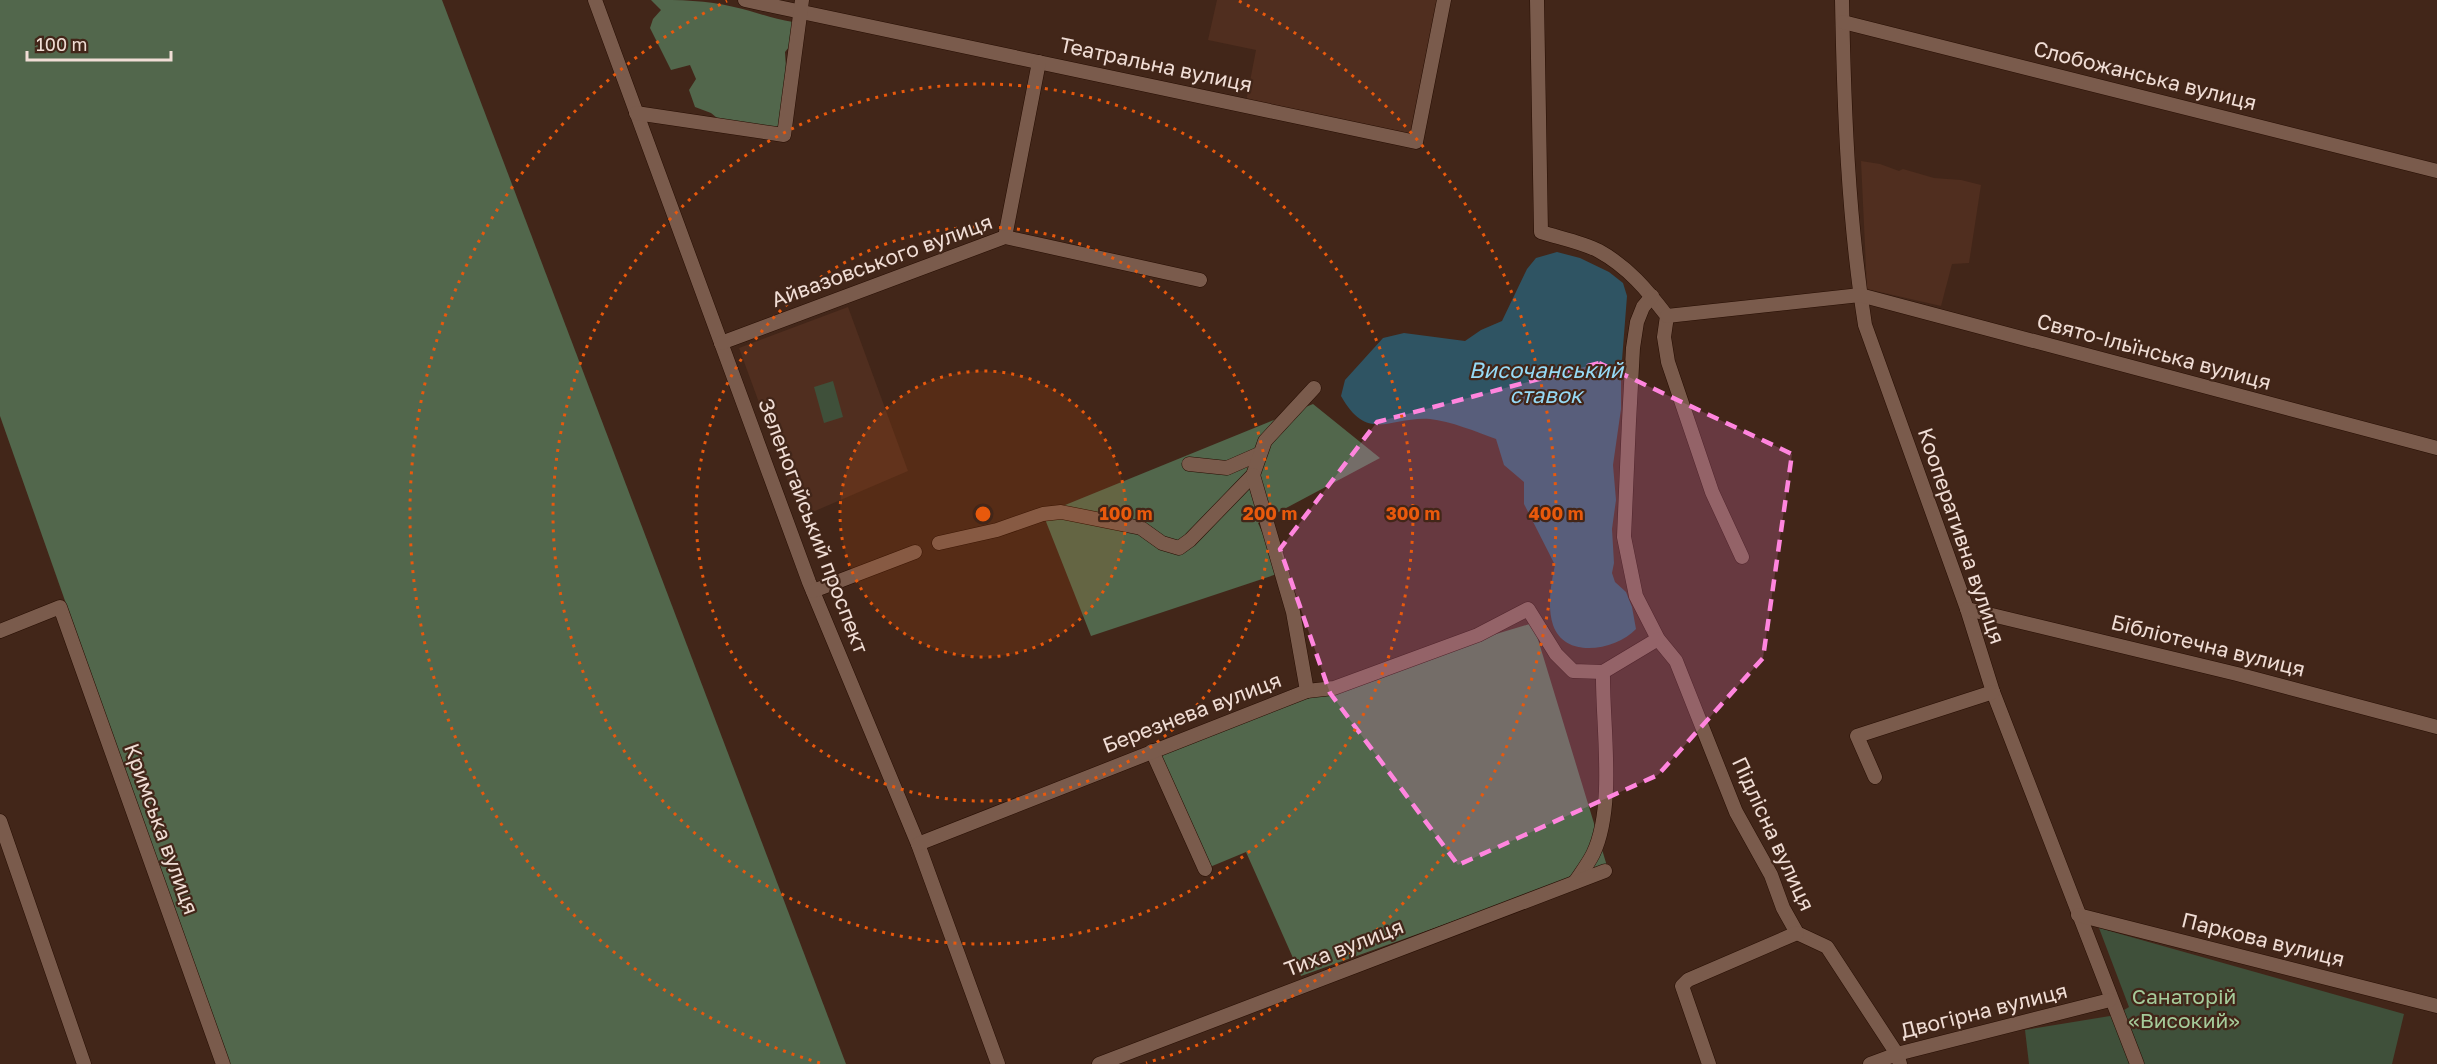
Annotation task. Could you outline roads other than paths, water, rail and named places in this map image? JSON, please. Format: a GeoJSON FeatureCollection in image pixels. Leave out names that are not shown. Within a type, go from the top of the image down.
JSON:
{"type":"FeatureCollection","features":[{"type":"Feature","properties":{"kind":"street","name":"Зеленогайський проспект"},"geometry":{"type":"LineString","coordinates":[[595,0],[813,591],[918,844],[993,1062]]}},
{"type":"Feature","properties":{"kind":"street","name":"Театральна вулиця"},"geometry":{"type":"LineString","coordinates":[[745,0],[801,6],[1039,62],[1416,142],[1444,0]]}},
{"type":"Feature","properties":{"kind":"street"},"geometry":{"type":"LineString","coordinates":[[1537,0],[1541,232],[1598,251],[1626,269],[1652,296],[1666,316],[1664,337],[1668,362],[1712,492],[1742,557]]}},
{"type":"Feature","properties":{"kind":"street","name":"Кооперативна вулиця"},"geometry":{"type":"LineString","coordinates":[[1842,0],[1847,173],[1857,279],[1865,325],[1967,609],[1993,692],[2110,1000],[2137,1064]]}},
{"type":"Feature","properties":{"kind":"street"},"geometry":{"type":"LineString","coordinates":[[636,113],[784,135],[801,6]]}},
{"type":"Feature","properties":{"kind":"street","name":"Слобожанська вулиця"},"geometry":{"type":"LineString","coordinates":[[1843,22],[2437,171]]}},
{"type":"Feature","properties":{"kind":"street"},"geometry":{"type":"LineString","coordinates":[[1005,237],[1039,62]]}},
{"type":"Feature","properties":{"kind":"street","name":"Айвазовського вулиця"},"geometry":{"type":"LineString","coordinates":[[721,343],[1005,237],[1200,280]]}},
{"type":"Feature","properties":{"kind":"street"},"geometry":{"type":"LineString","coordinates":[[1666,316],[1860,295]]}},
{"type":"Feature","properties":{"kind":"street","name":"Свято-Ільїнська вулиця"},"geometry":{"type":"LineString","coordinates":[[1860,295],[2437,448]]}},
{"type":"Feature","properties":{"kind":"street","name":"Підлісна вулиця"},"geometry":{"type":"LineString","coordinates":[[1652,296],[1643,307],[1637,322],[1633,348],[1624,537],[1636,596],[1658,639],[1676,661],[1736,812],[1771,875],[1783,908],[1797,933],[1827,947],[1899,1059]]}},
{"type":"Feature","properties":{"kind":"street"},"geometry":{"type":"LineString","coordinates":[[939,543],[996,530],[1043,514],[1061,512],[1141,528],[1162,543],[1179,548],[1190,540],[1253,475],[1265,441],[1314,388]]}},
{"type":"Feature","properties":{"kind":"street"},"geometry":{"type":"LineString","coordinates":[[1189,464],[1227,468],[1259,454]]}},
{"type":"Feature","properties":{"kind":"street","name":"Березнева вулиця"},"geometry":{"type":"LineString","coordinates":[[918,844],[1307,691],[1293,612],[1253,475]]}},
{"type":"Feature","properties":{"kind":"street"},"geometry":{"type":"LineString","coordinates":[[813,591],[915,552]]}},
{"type":"Feature","properties":{"kind":"street","name":"Кримська вулиця"},"geometry":{"type":"LineString","coordinates":[[0,631],[60,607],[223,1064]]}},
{"type":"Feature","properties":{"kind":"street"},"geometry":{"type":"LineString","coordinates":[[1307,691],[1334,688],[1478,635],[1528,609],[1556,654],[1573,671],[1603,672],[1658,639]]}},
{"type":"Feature","properties":{"kind":"street","name":"Бібліотечна вулиця"},"geometry":{"type":"LineString","coordinates":[[1967,609],[2237,674],[2437,727]]}},
{"type":"Feature","properties":{"kind":"street"},"geometry":{"type":"LineString","coordinates":[[1575,882],[1593,854],[1602,826],[1606,759],[1603,672]]}},
{"type":"Feature","properties":{"kind":"street"},"geometry":{"type":"LineString","coordinates":[[1875,777],[1857,736],[1993,692]]}},
{"type":"Feature","properties":{"kind":"street"},"geometry":{"type":"LineString","coordinates":[[1152,751],[1205,869]]}},
{"type":"Feature","properties":{"kind":"street"},"geometry":{"type":"LineString","coordinates":[[0,820],[84,1064]]}},
{"type":"Feature","properties":{"kind":"street","name":"Тиха вулиця"},"geometry":{"type":"LineString","coordinates":[[1099,1064],[1605,871]]}},
{"type":"Feature","properties":{"kind":"street","name":"Паркова вулиця"},"geometry":{"type":"LineString","coordinates":[[2078,915],[2437,1006]]}},
{"type":"Feature","properties":{"kind":"street"},"geometry":{"type":"LineString","coordinates":[[1709,1064],[1682,986],[1688,980],[1797,933]]}},
{"type":"Feature","properties":{"kind":"street","name":"Двогірна вулиця"},"geometry":{"type":"LineString","coordinates":[[1870,1064],[1899,1059],[2110,1000]]}},
{"type":"Feature","properties":{"kind":"water","name":"Височанський ставок"},"geometry":{"type":"Polygon","coordinates":[[[1557,252],[1580,258],[1609,272],[1623,283],[1627,296],[1621,373],[1621,409],[1613,465],[1616,500],[1612,529],[1614,563],[1612,573],[1615,582],[1626,592],[1632,607],[1636,629],[1616,642],[1592,648],[1568,643],[1559,636],[1553,625],[1550,603],[1555,565],[1524,504],[1524,482],[1504,465],[1496,439],[1455,424],[1430,419],[1371,424],[1351,411],[1341,396],[1345,380],[1383,338],[1404,333],[1465,341],[1481,330],[1502,321],[1527,269],[1536,258],[1557,252]]]}},
{"type":"Feature","properties":{"kind":"park label","name":"Санаторій «Високий»"},"geometry":{"type":"Point","coordinates":[2184,1009]}}]}
